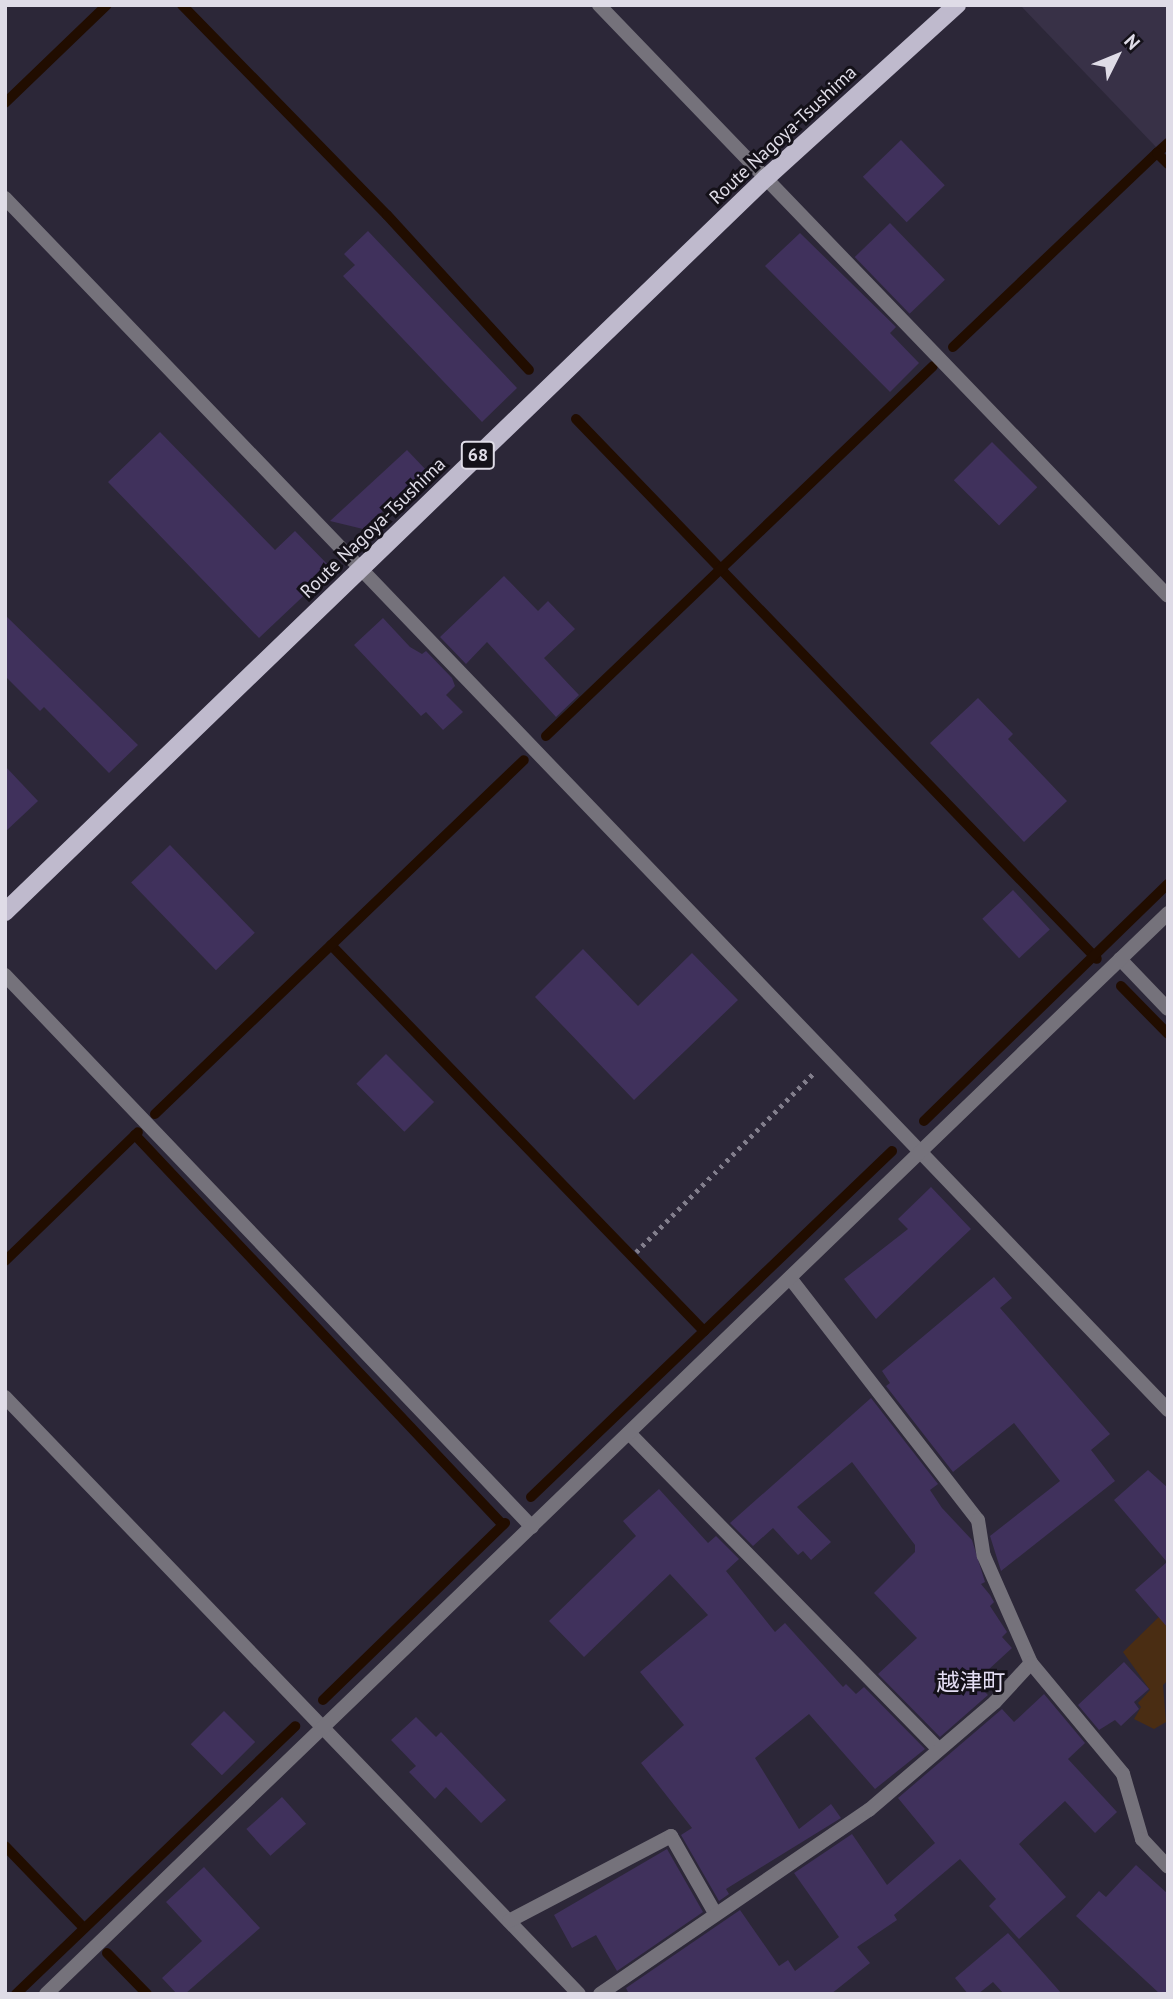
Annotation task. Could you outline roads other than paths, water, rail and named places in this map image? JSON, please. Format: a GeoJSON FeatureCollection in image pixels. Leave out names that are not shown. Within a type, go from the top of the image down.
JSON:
{"type":"FeatureCollection","features":[{"type":"Feature","properties":{"kind":"main road","name":"Route Nagoya-Tsushima"},"geometry":{"type":"LineString","coordinates":[[5,912],[766,178],[957,5]]}},
{"type":"Feature","properties":{"kind":"street"},"geometry":{"type":"LineString","coordinates":[[599,5],[1168,596]]}},
{"type":"Feature","properties":{"kind":"street"},"geometry":{"type":"LineString","coordinates":[[5,198],[362,567],[1168,1410]]}},
{"type":"Feature","properties":{"kind":"street"},"geometry":{"type":"LineString","coordinates":[[46,1994],[1168,913]]}},
{"type":"Feature","properties":{"kind":"street"},"geometry":{"type":"LineString","coordinates":[[1120,959],[1168,1009]]}},
{"type":"Feature","properties":{"kind":"street"},"geometry":{"type":"LineString","coordinates":[[5,975],[532,1527]]}},
{"type":"Feature","properties":{"kind":"street"},"geometry":{"type":"LineString","coordinates":[[790,1278],[978,1520],[984,1556],[1031,1662],[1123,1774],[1142,1839],[1168,1867]]}},
{"type":"Feature","properties":{"kind":"street"},"geometry":{"type":"LineString","coordinates":[[5,1397],[579,1994]]}},
{"type":"Feature","properties":{"kind":"street"},"geometry":{"type":"LineString","coordinates":[[629,1433],[937,1748]]}},
{"type":"Feature","properties":{"kind":"street"},"geometry":{"type":"LineString","coordinates":[[600,1994],[869,1810],[937,1748],[995,1702],[1031,1662]]}},
{"type":"Feature","properties":{"kind":"street"},"geometry":{"type":"LineString","coordinates":[[509,1921],[671,1836],[716,1913]]}},
{"type":"Feature","properties":{"kind":"waterway"},"geometry":{"type":"LineString","coordinates":[[5,103],[107,5]]}},
{"type":"Feature","properties":{"kind":"waterway"},"geometry":{"type":"LineString","coordinates":[[182,5],[387,215],[529,370]]}},
{"type":"Feature","properties":{"kind":"waterway"},"geometry":{"type":"LineString","coordinates":[[1157,153],[1168,143]]}},
{"type":"Feature","properties":{"kind":"waterway"},"geometry":{"type":"LineString","coordinates":[[953,347],[1157,153],[1168,164]]}},
{"type":"Feature","properties":{"kind":"waterway"},"geometry":{"type":"LineString","coordinates":[[546,736],[933,366]]}},
{"type":"Feature","properties":{"kind":"waterway"},"geometry":{"type":"LineString","coordinates":[[576,419],[1097,959]]}},
{"type":"Feature","properties":{"kind":"waterway"},"geometry":{"type":"LineString","coordinates":[[155,1114],[524,760]]}},
{"type":"Feature","properties":{"kind":"waterway"},"geometry":{"type":"LineString","coordinates":[[924,1121],[1168,884]]}},
{"type":"Feature","properties":{"kind":"waterway"},"geometry":{"type":"LineString","coordinates":[[331,945],[704,1331]]}},
{"type":"Feature","properties":{"kind":"waterway"},"geometry":{"type":"LineString","coordinates":[[1121,986],[1168,1034]]}},
{"type":"Feature","properties":{"kind":"waterway"},"geometry":{"type":"LineString","coordinates":[[5,1261],[138,1132]]}},
{"type":"Feature","properties":{"kind":"waterway"},"geometry":{"type":"LineString","coordinates":[[135,1135],[503,1525]]}},
{"type":"Feature","properties":{"kind":"waterway"},"geometry":{"type":"LineString","coordinates":[[531,1497],[892,1151]]}},
{"type":"Feature","properties":{"kind":"waterway"},"geometry":{"type":"LineString","coordinates":[[323,1700],[505,1523]]}},
{"type":"Feature","properties":{"kind":"waterway"},"geometry":{"type":"LineString","coordinates":[[16,1994],[295,1726]]}},
{"type":"Feature","properties":{"kind":"waterway"},"geometry":{"type":"LineString","coordinates":[[5,1846],[84,1928]]}},
{"type":"Feature","properties":{"kind":"waterway"},"geometry":{"type":"LineString","coordinates":[[107,1953],[147,1994]]}},
{"type":"Feature","properties":{"kind":"district","name":"越津町"},"geometry":{"type":"Point","coordinates":[971,1682]}}]}
